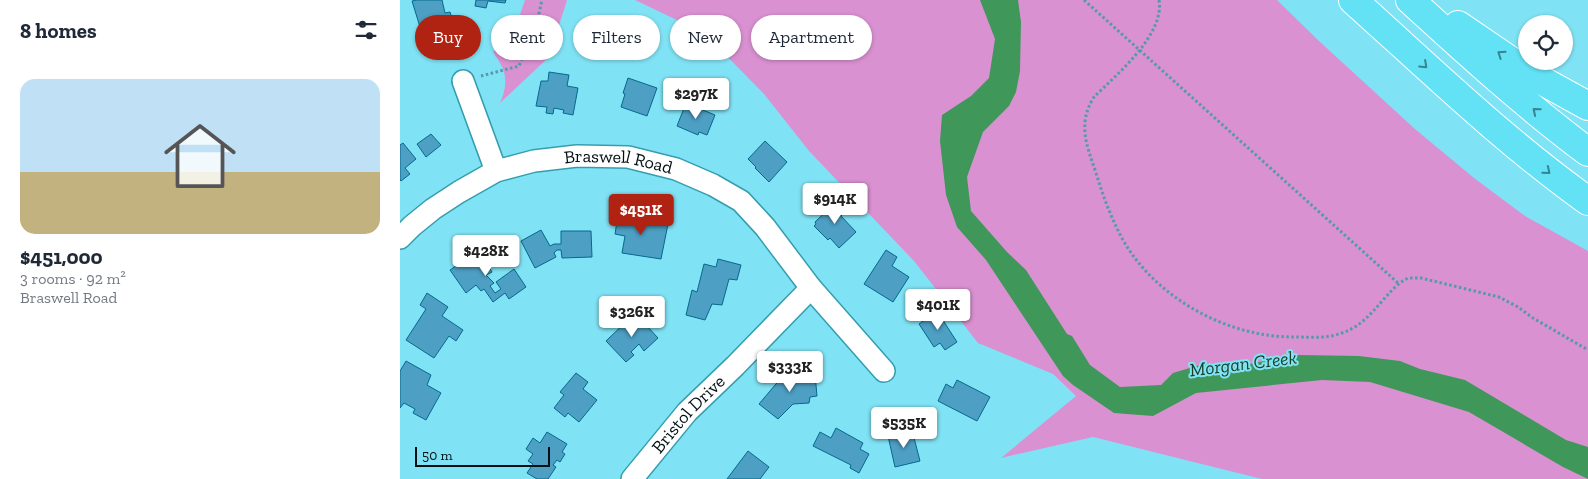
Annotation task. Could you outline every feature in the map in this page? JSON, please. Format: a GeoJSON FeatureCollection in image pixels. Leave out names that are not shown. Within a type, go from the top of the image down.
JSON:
{"type":"FeatureCollection","features":[{"type":"Feature","properties":{"kind":"highway"},"geometry":{"type":"LineString","coordinates":[[1352,0],[1506,137],[1588,202]]}},
{"type":"Feature","properties":{"kind":"highway"},"geometry":{"type":"LineString","coordinates":[[1410,0],[1495,77],[1557,129],[1588,152]]}},
{"type":"Feature","properties":{"kind":"highway"},"geometry":{"type":"LineString","coordinates":[[1422,0],[1530,74],[1588,106]]}},
{"type":"Feature","properties":{"kind":"street"},"geometry":{"type":"LineString","coordinates":[[463,81],[496,171]]}},
{"type":"Feature","properties":{"kind":"street","name":"Braswell Road"},"geometry":{"type":"LineString","coordinates":[[400,238],[433,209],[459,192],[496,171],[534,161],[577,156],[628,157],[676,169],[713,185],[741,201],[765,227],[811,288],[884,371]]}},
{"type":"Feature","properties":{"kind":"street","name":"Bristol Drive"},"geometry":{"type":"LineString","coordinates":[[632,479],[687,412],[811,288]]}},
{"type":"Feature","properties":{"kind":"path"},"geometry":{"type":"LineString","coordinates":[[463,81],[519,66],[536,26],[542,0]]}},
{"type":"Feature","properties":{"kind":"path"},"geometry":{"type":"LineString","coordinates":[[1084,0],[1398,283]]}},
{"type":"Feature","properties":{"kind":"path"},"geometry":{"type":"LineString","coordinates":[[1159,0],[1159,14],[1149,39],[1088,106],[1084,131],[1107,209],[1124,241],[1144,268],[1167,291],[1199,311],[1233,327],[1267,335],[1328,337],[1342,333],[1360,324],[1398,283],[1408,278],[1421,278],[1499,297],[1588,350]]}},
{"type":"Feature","properties":{"kind":"shaded area"},"geometry":{"type":"Polygon","coordinates":[[[525,0],[567,0],[562,15],[520,15],[525,0]]]}},
{"type":"Feature","properties":{"kind":"shaded area"},"geometry":{"type":"Polygon","coordinates":[[[635,0],[1277,0],[1415,129],[1474,178],[1525,216],[1588,251],[1588,479],[1262,479],[1093,437],[1001,458],[1076,396],[1053,374],[978,343],[914,261],[809,151],[764,94],[731,60],[741,60],[741,15],[670,15],[670,17],[635,0]]]}},
{"type":"Feature","properties":{"kind":"shaded area"},"geometry":{"type":"Polygon","coordinates":[[[980,0],[1018,0],[1021,22],[1020,71],[1016,92],[1009,106],[983,132],[967,177],[971,211],[1007,252],[1026,270],[1067,334],[1072,336],[1090,365],[1120,387],[1161,385],[1173,373],[1203,364],[1233,367],[1298,355],[1359,356],[1400,361],[1420,369],[1465,380],[1566,440],[1588,447],[1588,479],[1563,467],[1469,412],[1370,382],[1322,380],[1196,393],[1153,416],[1114,413],[1073,385],[1063,376],[986,260],[957,227],[946,195],[940,141],[942,115],[971,96],[989,78],[995,39],[980,0]]]}},
{"type":"Feature","properties":{"kind":"shaded area"},"geometry":{"type":"Polygon","coordinates":[[[498,60],[546,60],[500,103],[505,88],[505,78],[503,68],[498,60]]]}},
{"type":"Feature","properties":{"kind":"building"},"geometry":{"type":"Polygon","coordinates":[[[442,0],[445,13],[450,12],[451,15],[416,15],[412,1],[442,0]]]}},
{"type":"Feature","properties":{"kind":"building"},"geometry":{"type":"Polygon","coordinates":[[[476,0],[506,0],[505,3],[488,1],[486,8],[475,6],[476,0]]]}},
{"type":"Feature","properties":{"kind":"building"},"geometry":{"type":"Polygon","coordinates":[[[549,72],[569,75],[567,86],[578,88],[573,115],[563,113],[564,110],[554,108],[553,114],[546,113],[547,107],[536,106],[541,81],[548,81],[549,72]]]}},
{"type":"Feature","properties":{"kind":"building"},"geometry":{"type":"Polygon","coordinates":[[[628,78],[657,88],[647,116],[621,107],[628,78]]]}},
{"type":"Feature","properties":{"kind":"building"},"geometry":{"type":"Polygon","coordinates":[[[686,103],[715,115],[707,135],[699,132],[698,135],[677,126],[686,103]]]}},
{"type":"Feature","properties":{"kind":"building"},"geometry":{"type":"Polygon","coordinates":[[[431,134],[441,145],[426,157],[417,144],[431,134]]]}},
{"type":"Feature","properties":{"kind":"building"},"geometry":{"type":"Polygon","coordinates":[[[765,141],[787,162],[769,182],[748,159],[765,141]]]}},
{"type":"Feature","properties":{"kind":"building"},"geometry":{"type":"Polygon","coordinates":[[[403,143],[416,159],[405,168],[410,174],[401,181],[400,145],[403,143]]]}},
{"type":"Feature","properties":{"kind":"building"},"geometry":{"type":"Polygon","coordinates":[[[838,200],[847,210],[841,216],[856,232],[839,248],[830,238],[828,240],[814,226],[815,222],[838,200]]]}},
{"type":"Feature","properties":{"kind":"building"},"geometry":{"type":"Polygon","coordinates":[[[619,208],[631,210],[629,219],[668,224],[661,259],[622,253],[625,236],[615,234],[619,208]]]}},
{"type":"Feature","properties":{"kind":"building"},"geometry":{"type":"Polygon","coordinates":[[[541,230],[550,246],[561,244],[561,231],[591,231],[592,257],[562,258],[561,250],[557,250],[554,253],[556,257],[535,268],[521,241],[541,230]]]}},
{"type":"Feature","properties":{"kind":"building"},"geometry":{"type":"Polygon","coordinates":[[[886,250],[897,257],[892,266],[909,277],[893,302],[864,284],[886,250]]]}},
{"type":"Feature","properties":{"kind":"building"},"geometry":{"type":"Polygon","coordinates":[[[478,251],[482,257],[486,254],[493,264],[489,267],[492,272],[486,275],[494,283],[490,286],[495,293],[501,289],[496,282],[514,269],[526,287],[509,299],[505,293],[493,302],[484,289],[481,291],[476,285],[466,293],[450,270],[478,251]]]}},
{"type":"Feature","properties":{"kind":"building"},"geometry":{"type":"Polygon","coordinates":[[[718,259],[741,265],[737,280],[729,279],[722,305],[712,304],[705,320],[686,315],[692,290],[697,292],[704,264],[716,267],[718,259]]]}},
{"type":"Feature","properties":{"kind":"building"},"geometry":{"type":"Polygon","coordinates":[[[427,293],[448,307],[442,316],[463,330],[456,341],[449,336],[434,358],[406,340],[426,309],[420,305],[427,293]]]}},
{"type":"Feature","properties":{"kind":"building"},"geometry":{"type":"Polygon","coordinates":[[[937,311],[957,342],[945,350],[940,343],[934,347],[919,324],[937,311]]]}},
{"type":"Feature","properties":{"kind":"building"},"geometry":{"type":"Polygon","coordinates":[[[635,313],[658,338],[644,351],[639,344],[631,352],[634,355],[626,362],[606,341],[635,313]]]}},
{"type":"Feature","properties":{"kind":"building"},"geometry":{"type":"Polygon","coordinates":[[[406,361],[431,375],[427,385],[441,393],[426,420],[413,413],[415,409],[404,403],[400,408],[400,371],[406,361]]]}},
{"type":"Feature","properties":{"kind":"building"},"geometry":{"type":"Polygon","coordinates":[[[807,372],[807,375],[815,374],[817,396],[810,397],[809,403],[793,404],[778,419],[759,404],[781,378],[793,376],[792,373],[807,372]]]}},
{"type":"Feature","properties":{"kind":"building"},"geometry":{"type":"Polygon","coordinates":[[[576,373],[588,382],[583,389],[597,400],[579,422],[568,413],[565,417],[554,408],[564,395],[560,392],[576,373]]]}},
{"type":"Feature","properties":{"kind":"building"},"geometry":{"type":"Polygon","coordinates":[[[957,380],[990,397],[977,421],[938,401],[946,384],[953,388],[957,380]]]}},
{"type":"Feature","properties":{"kind":"building"},"geometry":{"type":"Polygon","coordinates":[[[836,428],[863,443],[860,449],[869,454],[859,473],[850,468],[851,465],[813,446],[820,432],[831,438],[836,428]]]}},
{"type":"Feature","properties":{"kind":"building"},"geometry":{"type":"Polygon","coordinates":[[[912,430],[920,461],[895,467],[888,436],[912,430]]]}},
{"type":"Feature","properties":{"kind":"building"},"geometry":{"type":"Polygon","coordinates":[[[547,432],[567,444],[562,452],[565,454],[560,462],[557,460],[553,465],[556,467],[548,479],[537,479],[527,473],[533,464],[528,461],[533,454],[526,449],[533,438],[540,443],[547,432]]]}},
{"type":"Feature","properties":{"kind":"building"},"geometry":{"type":"Polygon","coordinates":[[[748,451],[769,467],[760,479],[727,479],[748,451]]]}},
{"type":"Feature","properties":{"kind":"water label","name":"Morgan Creek"},"geometry":{"type":"Point","coordinates":[1243,363]}}]}
